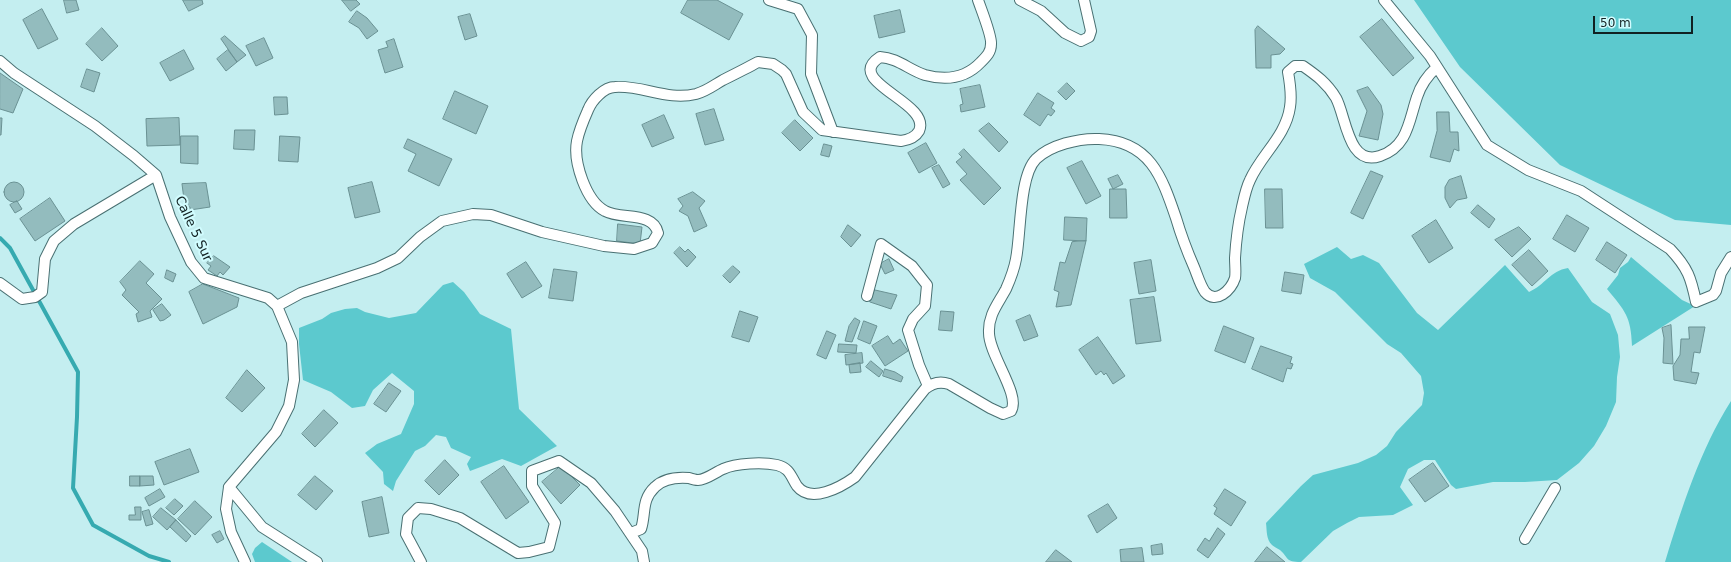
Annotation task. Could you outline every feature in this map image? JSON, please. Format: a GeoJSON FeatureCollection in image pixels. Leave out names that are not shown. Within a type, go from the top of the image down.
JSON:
{"type":"FeatureCollection","features":[{"type":"Feature","properties":{"kind":"street"},"geometry":{"type":"LineString","coordinates":[[769,0],[798,9],[812,35],[811,74],[833,132]]}},
{"type":"Feature","properties":{"kind":"street"},"geometry":{"type":"LineString","coordinates":[[245,562],[231,532],[226,509],[229,486],[276,432],[289,406],[294,380],[292,342],[278,306],[301,293],[377,268],[398,258],[420,236],[442,221],[472,214],[491,215],[542,232],[604,246],[634,249],[652,243],[658,233],[655,225],[646,219],[613,214],[600,208],[591,199],[581,175],[577,142],[586,114],[590,106],[600,95],[614,87],[636,89],[664,95],[687,95],[705,91],[758,62],[766,62],[778,66],[786,74],[803,112],[822,130],[901,141],[911,139],[916,136],[920,126],[914,112],[907,104],[874,80],[871,72],[873,63],[880,57],[890,58],[924,74],[947,78],[956,77],[971,71],[989,53],[992,43],[978,0]]}},
{"type":"Feature","properties":{"kind":"street"},"geometry":{"type":"LineString","coordinates":[[1020,0],[1041,11],[1065,33],[1081,41],[1089,37],[1091,31],[1084,0]]}},
{"type":"Feature","properties":{"kind":"street"},"geometry":{"type":"LineString","coordinates":[[1384,0],[1430,56],[1488,145],[1528,170],[1581,191],[1670,250],[1678,258],[1690,278],[1696,302],[1713,295],[1716,291],[1721,273],[1731,257]]}},
{"type":"Feature","properties":{"kind":"street"},"geometry":{"type":"LineString","coordinates":[[0,61],[14,73],[94,126],[134,156],[156,175],[74,224],[54,241],[45,259],[38,294],[22,299],[0,283]]}},
{"type":"Feature","properties":{"kind":"street"},"geometry":{"type":"LineString","coordinates":[[631,533],[641,529],[644,501],[654,487],[666,479],[686,478],[698,480],[730,466],[743,464],[774,464],[788,471],[798,487],[807,493],[818,494],[842,486],[855,477],[928,386],[937,382],[950,384],[1003,414],[1011,411],[1014,404],[1010,387],[989,341],[989,324],[993,311],[1005,290],[1013,270],[1016,260],[1025,180],[1030,166],[1040,155],[1068,142],[1091,138],[1120,143],[1145,157],[1163,182],[1184,243],[1203,287],[1209,295],[1218,297],[1225,294],[1235,278],[1236,240],[1239,221],[1250,180],[1282,130],[1288,115],[1291,97],[1288,72],[1295,66],[1303,66],[1323,80],[1341,108],[1352,145],[1359,153],[1373,157],[1384,155],[1401,141],[1408,128],[1417,96],[1425,78],[1437,66]]}},
{"type":"Feature","properties":{"kind":"street","name":"Calle 5 Sur"},"geometry":{"type":"LineString","coordinates":[[156,175],[170,217],[194,268],[204,278],[268,298],[278,306]]}},
{"type":"Feature","properties":{"kind":"street"},"geometry":{"type":"LineString","coordinates":[[867,296],[881,244],[912,266],[927,285],[925,306],[913,319],[908,330],[928,386]]}},
{"type":"Feature","properties":{"kind":"street"},"geometry":{"type":"LineString","coordinates":[[421,562],[406,534],[408,518],[418,508],[431,509],[460,518],[518,553],[530,552],[549,547],[555,523],[532,486],[532,471],[559,461],[591,483],[615,510],[642,551],[644,562]]}},
{"type":"Feature","properties":{"kind":"street"},"geometry":{"type":"LineString","coordinates":[[229,486],[262,527],[317,562]]}},
{"type":"Feature","properties":{"kind":"street"},"geometry":{"type":"LineString","coordinates":[[1525,539],[1555,488]]}},
{"type":"Feature","properties":{"kind":"shaded area"},"geometry":{"type":"Polygon","coordinates":[[[1414,0],[1731,0],[1731,225],[1675,220],[1560,165],[1460,67],[1414,0]]]}},
{"type":"Feature","properties":{"kind":"shaded area"},"geometry":{"type":"Polygon","coordinates":[[[1337,247],[1351,259],[1363,255],[1379,263],[1417,313],[1438,330],[1505,265],[1529,292],[1552,275],[1568,268],[1592,302],[1610,314],[1618,335],[1620,357],[1617,377],[1616,402],[1606,426],[1594,446],[1579,463],[1557,480],[1493,482],[1456,489],[1451,485],[1435,460],[1424,460],[1408,469],[1400,487],[1413,505],[1393,515],[1359,517],[1333,531],[1301,562],[1288,559],[1280,550],[1270,543],[1267,535],[1266,523],[1313,475],[1358,463],[1376,455],[1387,446],[1396,432],[1422,405],[1424,393],[1421,376],[1401,353],[1387,344],[1335,292],[1310,278],[1304,264],[1337,247]]]}},
{"type":"Feature","properties":{"kind":"shaded area"},"geometry":{"type":"Polygon","coordinates":[[[1631,257],[1682,300],[1695,306],[1632,346],[1630,328],[1626,314],[1607,289],[1618,275],[1620,268],[1628,262],[1631,257]]]}},
{"type":"Feature","properties":{"kind":"shaded area"},"geometry":{"type":"Polygon","coordinates":[[[453,282],[464,292],[480,314],[511,329],[519,409],[557,446],[521,466],[502,459],[470,471],[467,464],[471,457],[451,448],[446,437],[436,435],[425,446],[415,451],[396,481],[393,491],[384,484],[383,472],[365,453],[377,444],[401,434],[414,404],[414,391],[392,373],[373,390],[365,406],[352,408],[331,392],[303,380],[299,344],[299,328],[322,319],[331,313],[345,309],[357,308],[365,312],[389,318],[416,313],[443,285],[453,282]]]}},
{"type":"Feature","properties":{"kind":"shaded area"},"geometry":{"type":"Polygon","coordinates":[[[1731,401],[1731,562],[1665,562],[1685,500],[1701,459],[1731,401]]]}},
{"type":"Feature","properties":{"kind":"shaded area"},"geometry":{"type":"Polygon","coordinates":[[[262,542],[292,562],[255,562],[252,554],[255,548],[262,542]]]}},
{"type":"Feature","properties":{"kind":"building"},"geometry":{"type":"Polygon","coordinates":[[[64,0],[76,0],[79,10],[67,13],[64,0]]]}},
{"type":"Feature","properties":{"kind":"building"},"geometry":{"type":"Polygon","coordinates":[[[183,0],[202,0],[203,4],[189,11],[183,0]]]}},
{"type":"Feature","properties":{"kind":"building"},"geometry":{"type":"Polygon","coordinates":[[[342,0],[356,0],[360,4],[351,11],[342,0]]]}},
{"type":"Feature","properties":{"kind":"building"},"geometry":{"type":"Polygon","coordinates":[[[688,0],[717,0],[743,14],[729,40],[681,13],[688,0]]]}},
{"type":"Feature","properties":{"kind":"building"},"geometry":{"type":"Polygon","coordinates":[[[42,9],[58,39],[38,49],[23,20],[42,9]]]}},
{"type":"Feature","properties":{"kind":"building"},"geometry":{"type":"Polygon","coordinates":[[[900,10],[905,32],[879,38],[874,16],[900,10]]]}},
{"type":"Feature","properties":{"kind":"building"},"geometry":{"type":"Polygon","coordinates":[[[357,11],[367,18],[378,31],[367,39],[359,28],[349,22],[357,11]]]}},
{"type":"Feature","properties":{"kind":"building"},"geometry":{"type":"Polygon","coordinates":[[[470,14],[477,36],[465,40],[458,17],[470,14]]]}},
{"type":"Feature","properties":{"kind":"building"},"geometry":{"type":"Polygon","coordinates":[[[1382,19],[1414,58],[1393,76],[1360,37],[1382,19]]]}},
{"type":"Feature","properties":{"kind":"building"},"geometry":{"type":"Polygon","coordinates":[[[1258,26],[1285,49],[1280,54],[1271,55],[1271,68],[1256,68],[1255,30],[1258,26]]]}},
{"type":"Feature","properties":{"kind":"building"},"geometry":{"type":"Polygon","coordinates":[[[102,28],[118,46],[102,61],[86,44],[102,28]]]}},
{"type":"Feature","properties":{"kind":"building"},"geometry":{"type":"Polygon","coordinates":[[[225,36],[246,55],[237,62],[221,39],[225,36]]]}},
{"type":"Feature","properties":{"kind":"building"},"geometry":{"type":"Polygon","coordinates":[[[264,38],[273,58],[256,66],[246,46],[264,38]]]}},
{"type":"Feature","properties":{"kind":"building"},"geometry":{"type":"Polygon","coordinates":[[[394,39],[403,67],[385,73],[378,50],[388,47],[386,42],[394,39]]]}},
{"type":"Feature","properties":{"kind":"building"},"geometry":{"type":"Polygon","coordinates":[[[184,50],[194,69],[170,81],[160,63],[184,50]]]}},
{"type":"Feature","properties":{"kind":"building"},"geometry":{"type":"Polygon","coordinates":[[[228,50],[237,62],[226,71],[217,59],[228,50]]]}},
{"type":"Feature","properties":{"kind":"building"},"geometry":{"type":"Polygon","coordinates":[[[87,69],[100,73],[94,92],[81,87],[87,69]]]}},
{"type":"Feature","properties":{"kind":"building"},"geometry":{"type":"Polygon","coordinates":[[[0,73],[23,89],[13,113],[0,109],[0,73]]]}},
{"type":"Feature","properties":{"kind":"building"},"geometry":{"type":"Polygon","coordinates":[[[1067,83],[1075,91],[1066,100],[1058,92],[1067,83]]]}},
{"type":"Feature","properties":{"kind":"building"},"geometry":{"type":"Polygon","coordinates":[[[980,85],[985,107],[961,112],[960,105],[963,104],[960,89],[980,85]]]}},
{"type":"Feature","properties":{"kind":"building"},"geometry":{"type":"Polygon","coordinates":[[[1368,87],[1381,105],[1383,114],[1378,140],[1359,136],[1367,111],[1357,91],[1368,87]]]}},
{"type":"Feature","properties":{"kind":"building"},"geometry":{"type":"Polygon","coordinates":[[[455,91],[488,106],[476,134],[443,119],[455,91]]]}},
{"type":"Feature","properties":{"kind":"building"},"geometry":{"type":"Polygon","coordinates":[[[1038,93],[1054,103],[1051,108],[1055,111],[1051,116],[1048,114],[1040,126],[1024,115],[1038,93]]]}},
{"type":"Feature","properties":{"kind":"building"},"geometry":{"type":"Polygon","coordinates":[[[274,97],[287,97],[288,114],[275,115],[274,97]]]}},
{"type":"Feature","properties":{"kind":"building"},"geometry":{"type":"Polygon","coordinates":[[[714,109],[724,140],[705,145],[696,114],[714,109]]]}},
{"type":"Feature","properties":{"kind":"building"},"geometry":{"type":"Polygon","coordinates":[[[1437,112],[1449,112],[1450,132],[1458,132],[1459,151],[1454,149],[1450,162],[1430,157],[1437,131],[1437,112]]]}},
{"type":"Feature","properties":{"kind":"building"},"geometry":{"type":"Polygon","coordinates":[[[664,115],[674,138],[652,147],[642,125],[664,115]]]}},
{"type":"Feature","properties":{"kind":"building"},"geometry":{"type":"Polygon","coordinates":[[[0,118],[2,118],[1,135],[0,135],[0,118]]]}},
{"type":"Feature","properties":{"kind":"building"},"geometry":{"type":"Polygon","coordinates":[[[179,118],[180,145],[147,146],[146,119],[179,118]]]}},
{"type":"Feature","properties":{"kind":"building"},"geometry":{"type":"Polygon","coordinates":[[[795,120],[813,138],[800,151],[782,133],[795,120]]]}},
{"type":"Feature","properties":{"kind":"building"},"geometry":{"type":"Polygon","coordinates":[[[989,123],[1008,142],[999,152],[979,131],[989,123]]]}},
{"type":"Feature","properties":{"kind":"building"},"geometry":{"type":"Polygon","coordinates":[[[235,130],[255,130],[254,150],[234,149],[235,130]]]}},
{"type":"Feature","properties":{"kind":"building"},"geometry":{"type":"Polygon","coordinates":[[[181,136],[198,136],[198,164],[181,163],[181,136]]]}},
{"type":"Feature","properties":{"kind":"building"},"geometry":{"type":"Polygon","coordinates":[[[280,136],[300,137],[298,162],[279,161],[280,136]]]}},
{"type":"Feature","properties":{"kind":"building"},"geometry":{"type":"Polygon","coordinates":[[[408,139],[452,159],[439,186],[408,171],[416,154],[404,148],[408,139]]]}},
{"type":"Feature","properties":{"kind":"building"},"geometry":{"type":"Polygon","coordinates":[[[926,143],[937,163],[919,173],[908,153],[926,143]]]}},
{"type":"Feature","properties":{"kind":"building"},"geometry":{"type":"Polygon","coordinates":[[[824,144],[832,146],[829,157],[821,155],[824,144]]]}},
{"type":"Feature","properties":{"kind":"building"},"geometry":{"type":"Polygon","coordinates":[[[964,149],[1001,188],[984,205],[960,180],[967,174],[956,162],[962,157],[959,154],[964,149]]]}},
{"type":"Feature","properties":{"kind":"building"},"geometry":{"type":"Polygon","coordinates":[[[1082,161],[1101,196],[1086,204],[1067,168],[1082,161]]]}},
{"type":"Feature","properties":{"kind":"building"},"geometry":{"type":"Polygon","coordinates":[[[939,165],[950,184],[943,188],[932,168],[939,165]]]}},
{"type":"Feature","properties":{"kind":"building"},"geometry":{"type":"Polygon","coordinates":[[[1371,171],[1383,176],[1363,219],[1351,213],[1371,171]]]}},
{"type":"Feature","properties":{"kind":"building"},"geometry":{"type":"Polygon","coordinates":[[[1118,175],[1123,184],[1113,189],[1108,179],[1118,175]]]}},
{"type":"Feature","properties":{"kind":"building"},"geometry":{"type":"Polygon","coordinates":[[[1461,176],[1467,198],[1457,200],[1450,208],[1445,198],[1445,187],[1449,180],[1461,176]]]}},
{"type":"Feature","properties":{"kind":"building"},"geometry":{"type":"Polygon","coordinates":[[[14,182],[21,185],[24,192],[21,199],[14,202],[7,199],[4,192],[7,185],[14,182]]]}},
{"type":"Feature","properties":{"kind":"building"},"geometry":{"type":"Polygon","coordinates":[[[372,182],[380,212],[355,218],[348,188],[372,182]]]}},
{"type":"Feature","properties":{"kind":"building"},"geometry":{"type":"Polygon","coordinates":[[[206,183],[210,207],[190,210],[190,207],[185,207],[182,184],[206,183]]]}},
{"type":"Feature","properties":{"kind":"building"},"geometry":{"type":"Polygon","coordinates":[[[1110,189],[1126,189],[1127,218],[1110,218],[1110,189]]]}},
{"type":"Feature","properties":{"kind":"building"},"geometry":{"type":"Polygon","coordinates":[[[1265,189],[1282,189],[1283,228],[1266,228],[1265,189]]]}},
{"type":"Feature","properties":{"kind":"building"},"geometry":{"type":"Polygon","coordinates":[[[693,192],[705,201],[699,208],[707,226],[694,232],[688,216],[679,211],[683,206],[678,199],[693,192]]]}},
{"type":"Feature","properties":{"kind":"building"},"geometry":{"type":"Polygon","coordinates":[[[50,198],[65,221],[35,241],[20,219],[50,198]]]}},
{"type":"Feature","properties":{"kind":"building"},"geometry":{"type":"Polygon","coordinates":[[[17,201],[22,209],[15,213],[10,205],[17,201]]]}},
{"type":"Feature","properties":{"kind":"building"},"geometry":{"type":"Polygon","coordinates":[[[1478,205],[1495,219],[1489,228],[1471,213],[1478,205]]]}},
{"type":"Feature","properties":{"kind":"building"},"geometry":{"type":"Polygon","coordinates":[[[1567,215],[1589,228],[1575,252],[1553,239],[1567,215]]]}},
{"type":"Feature","properties":{"kind":"building"},"geometry":{"type":"Polygon","coordinates":[[[1065,217],[1087,218],[1086,241],[1064,240],[1065,217]]]}},
{"type":"Feature","properties":{"kind":"building"},"geometry":{"type":"Polygon","coordinates":[[[1436,220],[1453,248],[1429,263],[1412,236],[1436,220]]]}},
{"type":"Feature","properties":{"kind":"building"},"geometry":{"type":"Polygon","coordinates":[[[618,224],[642,227],[640,244],[617,241],[618,224]]]}},
{"type":"Feature","properties":{"kind":"building"},"geometry":{"type":"Polygon","coordinates":[[[848,225],[861,235],[851,247],[841,237],[848,225]]]}},
{"type":"Feature","properties":{"kind":"building"},"geometry":{"type":"Polygon","coordinates":[[[1519,227],[1531,239],[1512,257],[1495,240],[1519,227]]]}},
{"type":"Feature","properties":{"kind":"building"},"geometry":{"type":"Polygon","coordinates":[[[1086,241],[1071,305],[1056,307],[1059,292],[1054,290],[1060,262],[1065,263],[1072,242],[1086,241]]]}},
{"type":"Feature","properties":{"kind":"building"},"geometry":{"type":"Polygon","coordinates":[[[1607,242],[1627,255],[1615,273],[1596,260],[1607,242]]]}},
{"type":"Feature","properties":{"kind":"building"},"geometry":{"type":"Polygon","coordinates":[[[680,247],[685,252],[688,249],[696,257],[687,267],[674,253],[680,247]]]}},
{"type":"Feature","properties":{"kind":"building"},"geometry":{"type":"Polygon","coordinates":[[[1529,250],[1548,271],[1532,286],[1512,265],[1529,250]]]}},
{"type":"Feature","properties":{"kind":"building"},"geometry":{"type":"Polygon","coordinates":[[[214,256],[230,267],[223,275],[220,272],[217,276],[208,270],[211,266],[207,263],[214,256]]]}},
{"type":"Feature","properties":{"kind":"building"},"geometry":{"type":"Polygon","coordinates":[[[889,259],[894,270],[885,274],[880,264],[889,259]]]}},
{"type":"Feature","properties":{"kind":"building"},"geometry":{"type":"Polygon","coordinates":[[[1151,260],[1156,291],[1139,294],[1134,263],[1151,260]]]}},
{"type":"Feature","properties":{"kind":"building"},"geometry":{"type":"Polygon","coordinates":[[[140,261],[154,274],[146,283],[162,299],[150,311],[152,317],[138,322],[136,314],[139,312],[122,295],[126,290],[120,282],[140,261]]]}},
{"type":"Feature","properties":{"kind":"building"},"geometry":{"type":"Polygon","coordinates":[[[526,262],[542,286],[522,298],[507,274],[526,262]]]}},
{"type":"Feature","properties":{"kind":"building"},"geometry":{"type":"Polygon","coordinates":[[[733,266],[740,272],[730,283],[723,276],[733,266]]]}},
{"type":"Feature","properties":{"kind":"building"},"geometry":{"type":"Polygon","coordinates":[[[554,269],[577,272],[573,301],[549,298],[554,269]]]}},
{"type":"Feature","properties":{"kind":"building"},"geometry":{"type":"Polygon","coordinates":[[[167,270],[176,274],[173,282],[165,278],[167,270]]]}},
{"type":"Feature","properties":{"kind":"building"},"geometry":{"type":"Polygon","coordinates":[[[1285,272],[1304,275],[1301,294],[1282,291],[1285,272]]]}},
{"type":"Feature","properties":{"kind":"building"},"geometry":{"type":"Polygon","coordinates":[[[203,284],[239,298],[237,307],[203,324],[189,292],[203,284]]]}},
{"type":"Feature","properties":{"kind":"building"},"geometry":{"type":"Polygon","coordinates":[[[875,290],[897,295],[891,309],[870,302],[875,290]]]}},
{"type":"Feature","properties":{"kind":"building"},"geometry":{"type":"Polygon","coordinates":[[[1154,297],[1161,341],[1136,344],[1130,300],[1154,297]]]}},
{"type":"Feature","properties":{"kind":"building"},"geometry":{"type":"Polygon","coordinates":[[[162,304],[171,315],[160,321],[153,310],[162,304]]]}},
{"type":"Feature","properties":{"kind":"building"},"geometry":{"type":"Polygon","coordinates":[[[740,311],[758,317],[749,342],[732,337],[740,311]]]}},
{"type":"Feature","properties":{"kind":"building"},"geometry":{"type":"Polygon","coordinates":[[[941,311],[954,312],[952,331],[939,330],[941,311]]]}},
{"type":"Feature","properties":{"kind":"building"},"geometry":{"type":"Polygon","coordinates":[[[1030,315],[1038,336],[1024,341],[1016,321],[1030,315]]]}},
{"type":"Feature","properties":{"kind":"building"},"geometry":{"type":"Polygon","coordinates":[[[855,318],[860,321],[852,342],[845,341],[849,326],[855,318]]]}},
{"type":"Feature","properties":{"kind":"building"},"geometry":{"type":"Polygon","coordinates":[[[864,321],[877,326],[870,344],[858,339],[864,321]]]}},
{"type":"Feature","properties":{"kind":"building"},"geometry":{"type":"Polygon","coordinates":[[[1671,325],[1673,364],[1663,363],[1664,338],[1662,328],[1671,325]]]}},
{"type":"Feature","properties":{"kind":"building"},"geometry":{"type":"Polygon","coordinates":[[[1224,326],[1254,338],[1245,363],[1215,351],[1224,326]]]}},
{"type":"Feature","properties":{"kind":"building"},"geometry":{"type":"Polygon","coordinates":[[[1689,327],[1705,327],[1700,353],[1694,352],[1691,372],[1699,373],[1696,384],[1674,380],[1673,366],[1680,355],[1681,339],[1689,339],[1689,327]]]}},
{"type":"Feature","properties":{"kind":"building"},"geometry":{"type":"Polygon","coordinates":[[[827,331],[836,335],[826,359],[817,355],[827,331]]]}},
{"type":"Feature","properties":{"kind":"building"},"geometry":{"type":"Polygon","coordinates":[[[888,336],[893,344],[900,339],[908,351],[885,366],[872,346],[888,336]]]}},
{"type":"Feature","properties":{"kind":"building"},"geometry":{"type":"Polygon","coordinates":[[[1098,337],[1125,376],[1113,384],[1106,373],[1104,375],[1101,371],[1096,375],[1079,350],[1098,337]]]}},
{"type":"Feature","properties":{"kind":"building"},"geometry":{"type":"Polygon","coordinates":[[[839,344],[857,345],[856,353],[838,352],[839,344]]]}},
{"type":"Feature","properties":{"kind":"building"},"geometry":{"type":"Polygon","coordinates":[[[1261,346],[1292,357],[1290,363],[1293,364],[1291,369],[1287,368],[1283,382],[1252,369],[1261,346]]]}},
{"type":"Feature","properties":{"kind":"building"},"geometry":{"type":"Polygon","coordinates":[[[862,353],[863,363],[846,365],[845,355],[862,353]]]}},
{"type":"Feature","properties":{"kind":"building"},"geometry":{"type":"Polygon","coordinates":[[[871,361],[883,371],[879,377],[866,367],[871,361]]]}},
{"type":"Feature","properties":{"kind":"building"},"geometry":{"type":"Polygon","coordinates":[[[860,363],[861,372],[850,373],[849,365],[860,363]]]}},
{"type":"Feature","properties":{"kind":"building"},"geometry":{"type":"Polygon","coordinates":[[[885,369],[895,372],[903,377],[901,382],[883,376],[885,369]]]}},
{"type":"Feature","properties":{"kind":"building"},"geometry":{"type":"Polygon","coordinates":[[[247,370],[265,388],[242,412],[226,398],[247,370]]]}},
{"type":"Feature","properties":{"kind":"building"},"geometry":{"type":"Polygon","coordinates":[[[389,383],[401,391],[386,412],[374,404],[389,383]]]}},
{"type":"Feature","properties":{"kind":"building"},"geometry":{"type":"Polygon","coordinates":[[[324,410],[338,423],[315,447],[302,434],[324,410]]]}},
{"type":"Feature","properties":{"kind":"building"},"geometry":{"type":"Polygon","coordinates":[[[190,449],[199,472],[164,485],[155,462],[190,449]]]}},
{"type":"Feature","properties":{"kind":"building"},"geometry":{"type":"Polygon","coordinates":[[[445,460],[459,475],[439,495],[425,481],[445,460]]]}},
{"type":"Feature","properties":{"kind":"building"},"geometry":{"type":"Polygon","coordinates":[[[1433,463],[1449,486],[1425,502],[1409,480],[1433,463]]]}},
{"type":"Feature","properties":{"kind":"building"},"geometry":{"type":"Polygon","coordinates":[[[504,466],[529,502],[506,519],[481,482],[504,466]]]}},
{"type":"Feature","properties":{"kind":"building"},"geometry":{"type":"Polygon","coordinates":[[[561,466],[580,485],[561,504],[542,482],[561,466]]]}},
{"type":"Feature","properties":{"kind":"building"},"geometry":{"type":"Polygon","coordinates":[[[130,476],[140,476],[140,486],[130,486],[130,476]]]}},
{"type":"Feature","properties":{"kind":"building"},"geometry":{"type":"Polygon","coordinates":[[[140,476],[153,476],[154,485],[140,486],[140,476]]]}},
{"type":"Feature","properties":{"kind":"building"},"geometry":{"type":"Polygon","coordinates":[[[315,476],[333,491],[316,510],[298,495],[315,476]]]}},
{"type":"Feature","properties":{"kind":"building"},"geometry":{"type":"Polygon","coordinates":[[[160,489],[165,497],[149,506],[145,498],[160,489]]]}},
{"type":"Feature","properties":{"kind":"building"},"geometry":{"type":"Polygon","coordinates":[[[1225,489],[1246,502],[1231,526],[1214,514],[1217,508],[1214,506],[1225,489]]]}},
{"type":"Feature","properties":{"kind":"building"},"geometry":{"type":"Polygon","coordinates":[[[382,497],[389,533],[369,537],[362,502],[382,497]]]}},
{"type":"Feature","properties":{"kind":"building"},"geometry":{"type":"Polygon","coordinates":[[[175,499],[183,506],[174,515],[166,508],[175,499]]]}},
{"type":"Feature","properties":{"kind":"building"},"geometry":{"type":"Polygon","coordinates":[[[195,501],[212,517],[195,535],[178,519],[195,501]]]}},
{"type":"Feature","properties":{"kind":"building"},"geometry":{"type":"Polygon","coordinates":[[[1108,504],[1117,518],[1097,533],[1088,516],[1108,504]]]}},
{"type":"Feature","properties":{"kind":"building"},"geometry":{"type":"Polygon","coordinates":[[[135,507],[141,507],[141,520],[129,520],[129,515],[135,515],[135,507]]]}},
{"type":"Feature","properties":{"kind":"building"},"geometry":{"type":"Polygon","coordinates":[[[161,508],[176,520],[167,530],[153,517],[161,508]]]}},
{"type":"Feature","properties":{"kind":"building"},"geometry":{"type":"Polygon","coordinates":[[[149,510],[153,524],[146,526],[142,512],[149,510]]]}},
{"type":"Feature","properties":{"kind":"building"},"geometry":{"type":"Polygon","coordinates":[[[176,520],[191,536],[186,542],[170,527],[176,520]]]}},
{"type":"Feature","properties":{"kind":"building"},"geometry":{"type":"Polygon","coordinates":[[[1218,528],[1225,534],[1208,558],[1197,550],[1205,538],[1209,541],[1218,528]]]}},
{"type":"Feature","properties":{"kind":"building"},"geometry":{"type":"Polygon","coordinates":[[[220,531],[224,539],[217,543],[212,535],[220,531]]]}},
{"type":"Feature","properties":{"kind":"building"},"geometry":{"type":"Polygon","coordinates":[[[1162,544],[1163,554],[1152,555],[1151,546],[1162,544]]]}},
{"type":"Feature","properties":{"kind":"building"},"geometry":{"type":"Polygon","coordinates":[[[1267,547],[1285,562],[1255,562],[1267,547]]]}},
{"type":"Feature","properties":{"kind":"building"},"geometry":{"type":"Polygon","coordinates":[[[1142,548],[1144,562],[1121,562],[1120,550],[1142,548]]]}},
{"type":"Feature","properties":{"kind":"building"},"geometry":{"type":"Polygon","coordinates":[[[1056,550],[1072,562],[1046,562],[1056,550]]]}},
{"type":"Feature","properties":{"kind":"waterway"},"geometry":{"type":"LineString","coordinates":[[0,238],[10,248],[78,372],[73,488],[93,525],[149,556],[169,562]]}}]}
